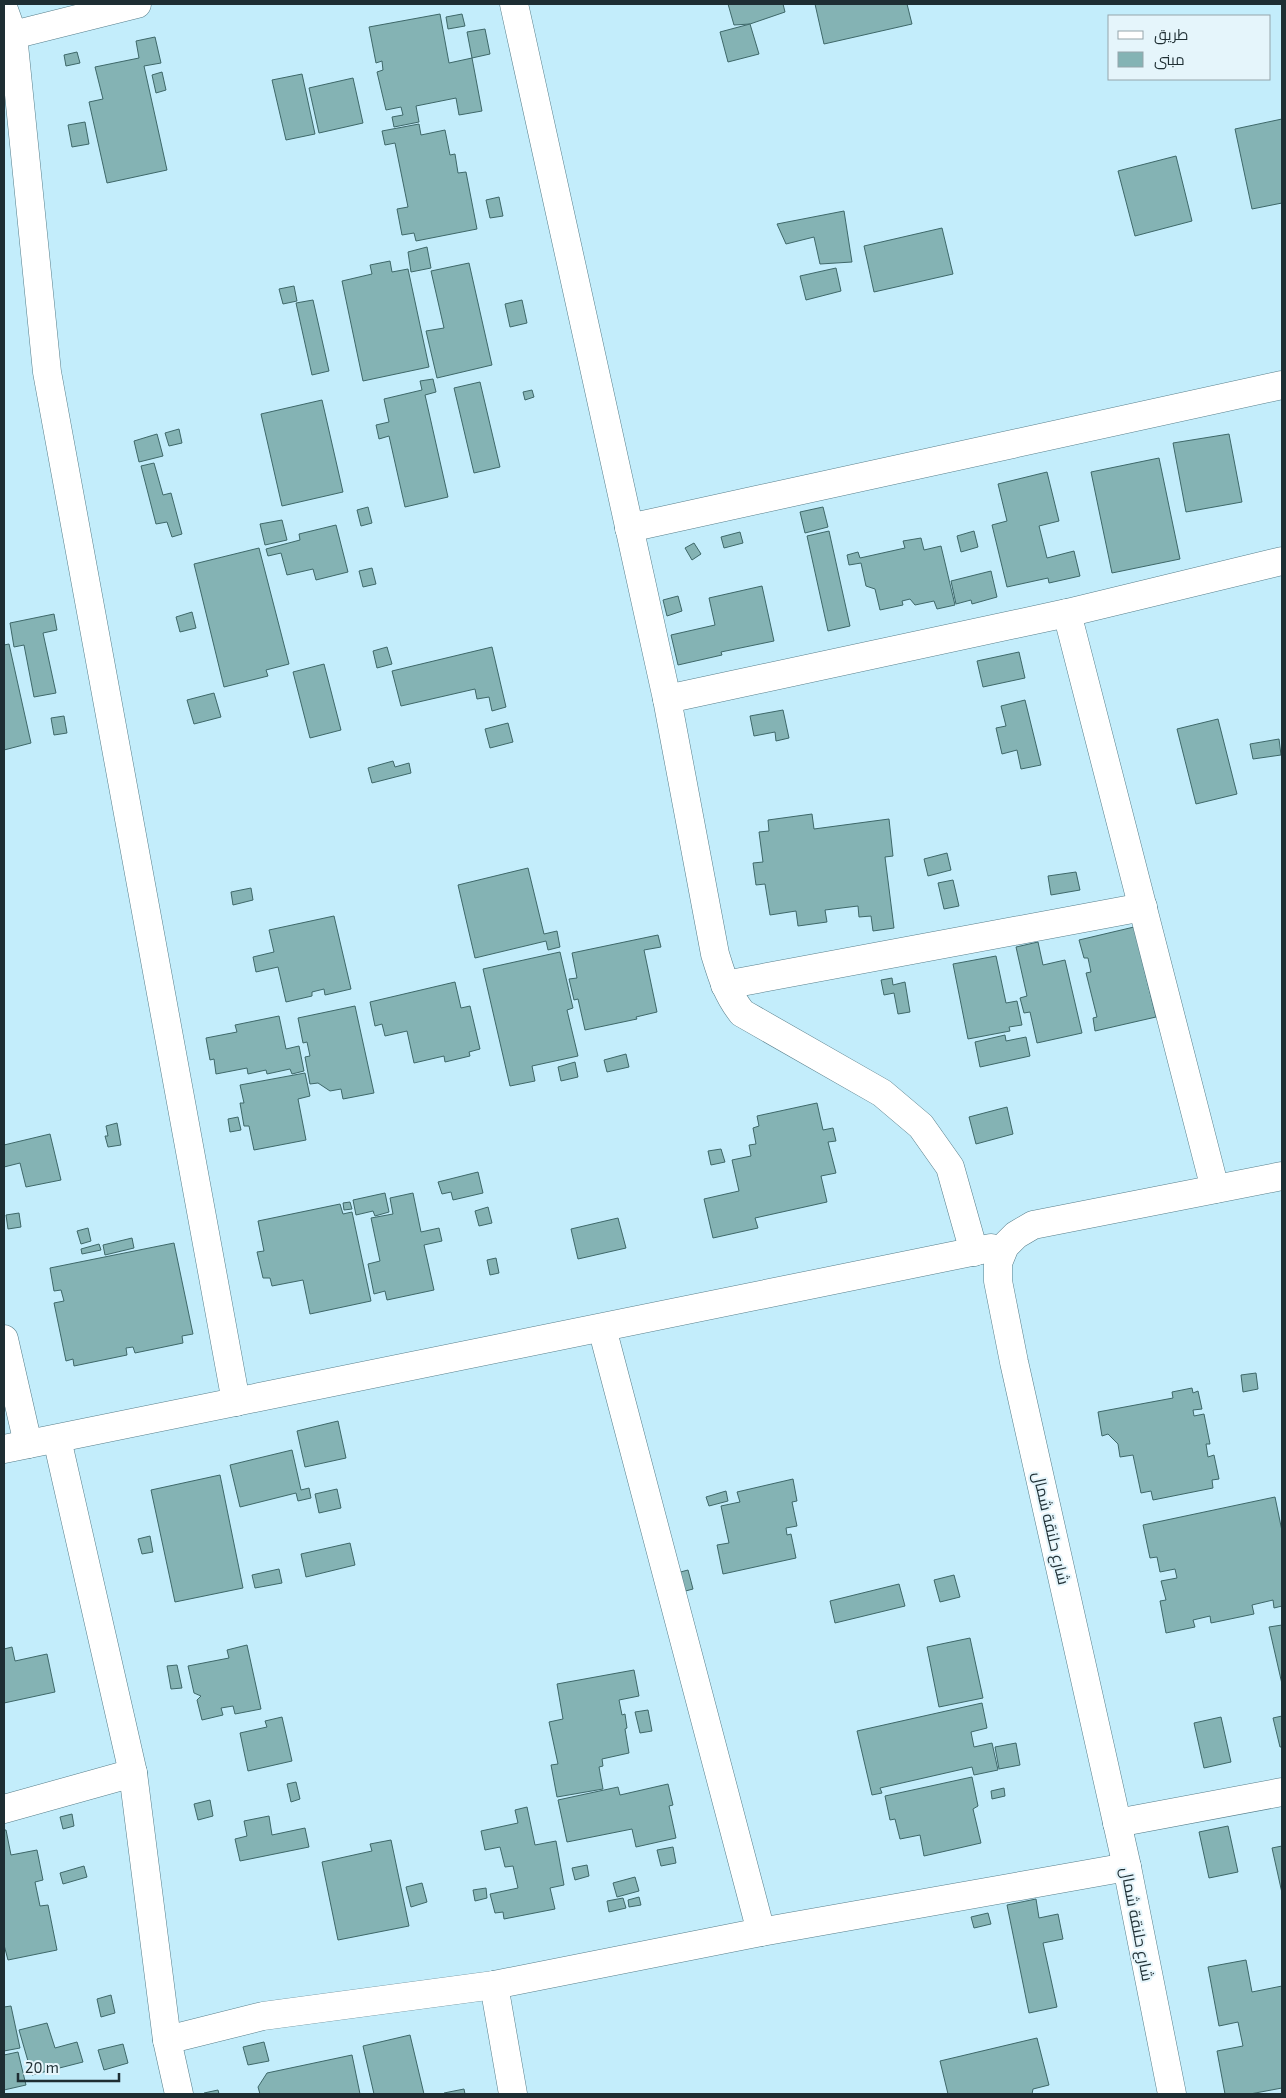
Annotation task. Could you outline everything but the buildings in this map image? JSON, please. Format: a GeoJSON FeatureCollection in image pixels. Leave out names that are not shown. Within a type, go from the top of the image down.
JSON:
{"type":"FeatureCollection","features":[{"type":"Feature","properties":{"kind":"street"},"geometry":{"type":"LineString","coordinates":[[13,34],[137,4]]}},
{"type":"Feature","properties":{"kind":"street"},"geometry":{"type":"LineString","coordinates":[[514,4],[667,699],[715,954],[725,985],[730,998],[742,1013],[882,1093],[921,1126],[950,1167],[974,1252]]}},
{"type":"Feature","properties":{"kind":"street"},"geometry":{"type":"LineString","coordinates":[[4,10],[13,34],[47,372],[236,1402]]}},
{"type":"Feature","properties":{"kind":"street"},"geometry":{"type":"LineString","coordinates":[[629,528],[1282,384]]}},
{"type":"Feature","properties":{"kind":"street"},"geometry":{"type":"LineString","coordinates":[[667,699],[1067,613],[1282,561]]}},
{"type":"Feature","properties":{"kind":"street"},"geometry":{"type":"LineString","coordinates":[[1067,613],[1215,1189]]}},
{"type":"Feature","properties":{"kind":"street"},"geometry":{"type":"LineString","coordinates":[[725,985],[1142,907]]}},
{"type":"Feature","properties":{"kind":"street"},"geometry":{"type":"LineString","coordinates":[[4,1339],[16,1447],[1005,1246],[1016,1236],[1033,1226],[1282,1176]]}},
{"type":"Feature","properties":{"kind":"street","name":"شارع حلنقة شمال"},"geometry":{"type":"LineString","coordinates":[[1005,1246],[998,1263],[998,1281],[1016,1372],[1118,1823],[1172,2094]]}},
{"type":"Feature","properties":{"kind":"street"},"geometry":{"type":"LineString","coordinates":[[602,1328],[761,1932]]}},
{"type":"Feature","properties":{"kind":"street"},"geometry":{"type":"LineString","coordinates":[[57,1439],[133,1773],[167,2040],[179,2094]]}},
{"type":"Feature","properties":{"kind":"street"},"geometry":{"type":"LineString","coordinates":[[4,1809],[133,1773]]}},
{"type":"Feature","properties":{"kind":"street"},"geometry":{"type":"LineString","coordinates":[[1118,1823],[1282,1792]]}},
{"type":"Feature","properties":{"kind":"street"},"geometry":{"type":"LineString","coordinates":[[167,2040],[263,2016],[494,1985],[761,1932],[1127,1867]]}},
{"type":"Feature","properties":{"kind":"street"},"geometry":{"type":"LineString","coordinates":[[494,1985],[513,2094]]}}]}
